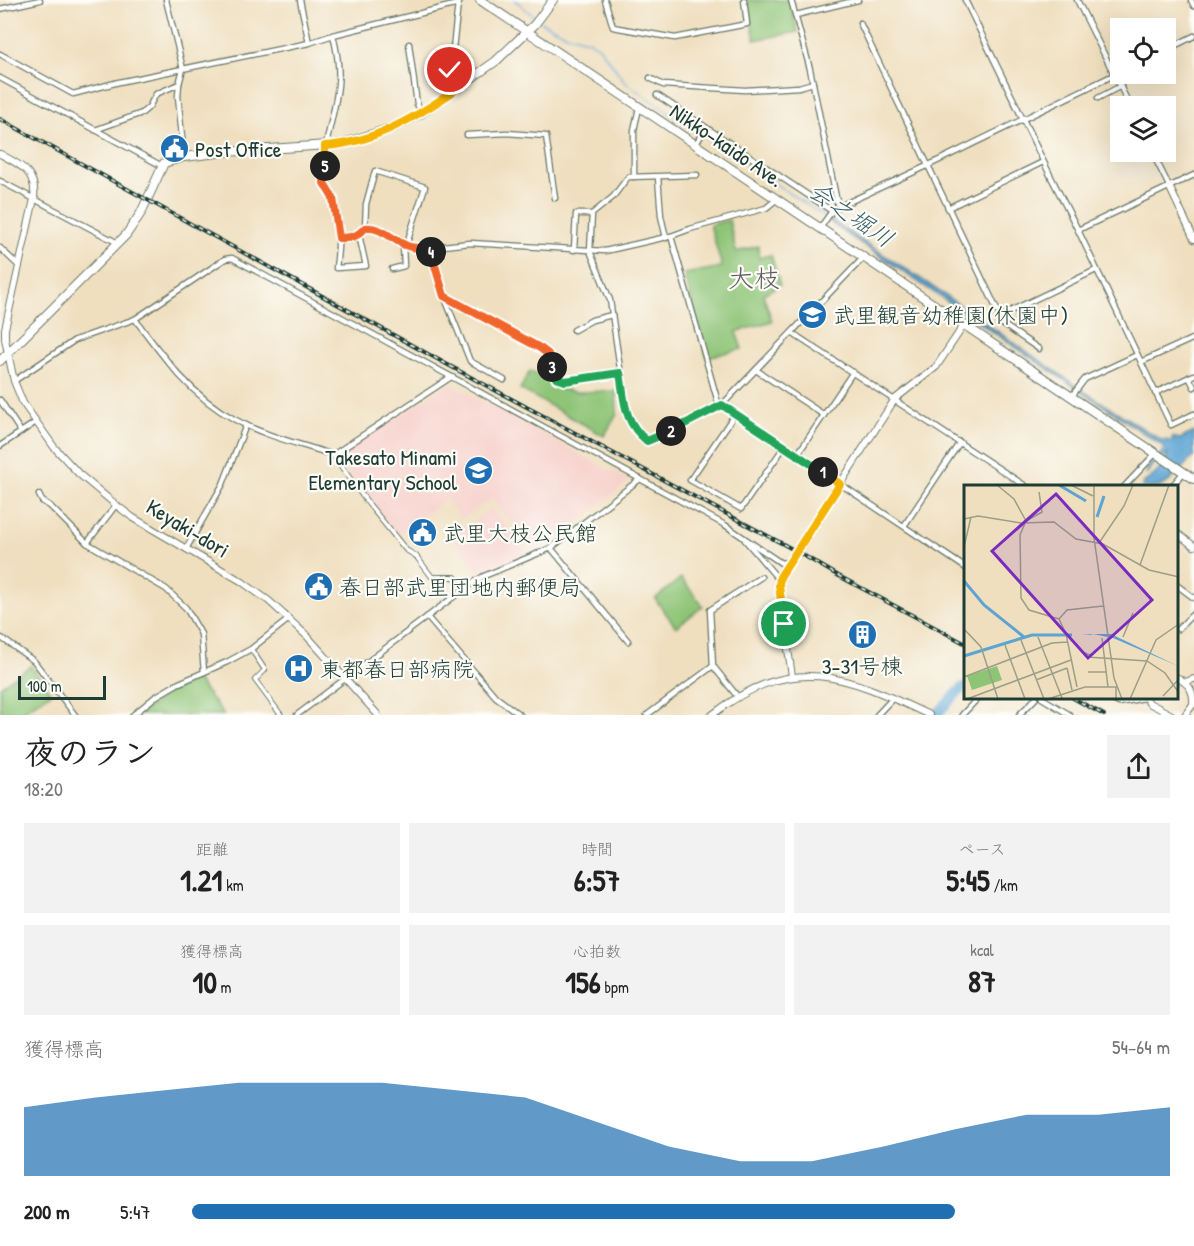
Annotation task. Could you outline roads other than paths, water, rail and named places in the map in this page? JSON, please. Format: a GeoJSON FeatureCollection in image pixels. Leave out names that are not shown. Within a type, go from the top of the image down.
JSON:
{"type":"FeatureCollection","features":[{"type":"Feature","properties":{"kind":"highway","name":"Nikko-kaido Ave."},"geometry":{"type":"LineString","coordinates":[[480,0],[639,108],[697,142],[777,199],[822,225],[864,257],[964,325],[1074,393],[1156,454],[1194,479]]}},
{"type":"Feature","properties":{"kind":"main road"},"geometry":{"type":"LineString","coordinates":[[0,361],[118,243],[141,213],[162,166],[169,160],[226,152],[342,144],[394,127],[422,113],[496,61],[527,32],[542,11],[554,0]]}},
{"type":"Feature","properties":{"kind":"street"},"geometry":{"type":"LineString","coordinates":[[0,9],[40,0]]}},
{"type":"Feature","properties":{"kind":"street"},"geometry":{"type":"LineString","coordinates":[[166,0],[183,69],[179,84],[184,157]]}},
{"type":"Feature","properties":{"kind":"street"},"geometry":{"type":"LineString","coordinates":[[300,0],[309,43]]}},
{"type":"Feature","properties":{"kind":"street"},"geometry":{"type":"LineString","coordinates":[[605,0],[613,27],[675,38],[747,24],[744,0]]}},
{"type":"Feature","properties":{"kind":"street"},"geometry":{"type":"LineString","coordinates":[[791,0],[813,83],[838,207]]}},
{"type":"Feature","properties":{"kind":"street"},"geometry":{"type":"LineString","coordinates":[[796,15],[858,0]]}},
{"type":"Feature","properties":{"kind":"street"},"geometry":{"type":"LineString","coordinates":[[965,0],[1171,426],[1194,414]]}},
{"type":"Feature","properties":{"kind":"street"},"geometry":{"type":"LineString","coordinates":[[1077,0],[1110,59]]}},
{"type":"Feature","properties":{"kind":"street"},"geometry":{"type":"LineString","coordinates":[[1191,0],[1194,6]]}},
{"type":"Feature","properties":{"kind":"street"},"geometry":{"type":"LineString","coordinates":[[0,54],[73,93],[309,43],[460,2],[449,84],[454,91]]}},
{"type":"Feature","properties":{"kind":"street"},"geometry":{"type":"LineString","coordinates":[[860,23],[1000,316],[1001,323],[1039,349]]}},
{"type":"Feature","properties":{"kind":"street"},"geometry":{"type":"LineString","coordinates":[[333,35],[339,69],[338,86],[325,146],[324,183],[333,198],[339,238],[336,268],[366,266],[359,235]]}},
{"type":"Feature","properties":{"kind":"street"},"geometry":{"type":"LineString","coordinates":[[1176,45],[1194,36]]}},
{"type":"Feature","properties":{"kind":"street"},"geometry":{"type":"LineString","coordinates":[[409,44],[417,104],[422,113]]}},
{"type":"Feature","properties":{"kind":"street"},"geometry":{"type":"LineString","coordinates":[[822,225],[831,212],[838,207],[1110,77]]}},
{"type":"Feature","properties":{"kind":"street"},"geometry":{"type":"LineString","coordinates":[[0,78],[162,166]]}},
{"type":"Feature","properties":{"kind":"street"},"geometry":{"type":"LineString","coordinates":[[650,78],[663,85],[745,90],[799,87],[813,83]]}},
{"type":"Feature","properties":{"kind":"street"},"geometry":{"type":"LineString","coordinates":[[94,130],[142,113],[149,107],[156,94],[179,84]]}},
{"type":"Feature","properties":{"kind":"street"},"geometry":{"type":"LineString","coordinates":[[1098,98],[1121,86],[1126,96]]}},
{"type":"Feature","properties":{"kind":"street"},"geometry":{"type":"LineString","coordinates":[[657,95],[831,212]]}},
{"type":"Feature","properties":{"kind":"street"},"geometry":{"type":"LineString","coordinates":[[634,177],[634,130],[639,108]]}},
{"type":"Feature","properties":{"kind":"street"},"geometry":{"type":"LineString","coordinates":[[697,142],[705,129]]}},
{"type":"Feature","properties":{"kind":"street"},"geometry":{"type":"LineString","coordinates":[[467,135],[507,133],[546,136],[555,198]]}},
{"type":"Feature","properties":{"kind":"street"},"geometry":{"type":"LineString","coordinates":[[0,154],[16,162],[28,172],[34,183],[34,199]]}},
{"type":"Feature","properties":{"kind":"street"},"geometry":{"type":"LineString","coordinates":[[948,208],[1043,162]]}},
{"type":"Feature","properties":{"kind":"street"},"geometry":{"type":"LineString","coordinates":[[1157,162],[1194,239]]}},
{"type":"Feature","properties":{"kind":"street"},"geometry":{"type":"LineString","coordinates":[[339,238],[359,235],[365,228],[366,204],[375,171],[425,187],[405,245],[404,266],[392,269]]}},
{"type":"Feature","properties":{"kind":"street"},"geometry":{"type":"LineString","coordinates":[[574,250],[576,214],[592,214],[613,197],[628,177],[697,175]]}},
{"type":"Feature","properties":{"kind":"street"},"geometry":{"type":"LineString","coordinates":[[1078,230],[1194,175]]}},
{"type":"Feature","properties":{"kind":"street"},"geometry":{"type":"LineString","coordinates":[[658,177],[661,216],[720,406],[964,567]]}},
{"type":"Feature","properties":{"kind":"street"},"geometry":{"type":"LineString","coordinates":[[0,181],[118,243]]}},
{"type":"Feature","properties":{"kind":"street","name":"Keyaki-dori"},"geometry":{"type":"LineString","coordinates":[[34,199],[2,338],[14,381],[23,403],[36,423],[79,474],[116,505],[241,580],[290,619],[378,715]]}},
{"type":"Feature","properties":{"kind":"street"},"geometry":{"type":"LineString","coordinates":[[365,228],[372,227],[416,249],[470,243],[590,251],[620,248],[668,237],[766,208],[777,199]]}},
{"type":"Feature","properties":{"kind":"street"},"geometry":{"type":"LineString","coordinates":[[592,214],[590,251],[610,300],[620,373],[630,423],[647,441],[720,406],[864,257]]}},
{"type":"Feature","properties":{"kind":"street"},"geometry":{"type":"LineString","coordinates":[[0,248],[19,266]]}},
{"type":"Feature","properties":{"kind":"street"},"geometry":{"type":"LineString","coordinates":[[429,248],[444,296],[470,361],[504,380]]}},
{"type":"Feature","properties":{"kind":"street"},"geometry":{"type":"LineString","coordinates":[[14,381],[75,340],[135,319],[225,259],[232,258],[640,479],[739,534],[781,563],[789,562]]}},
{"type":"Feature","properties":{"kind":"street"},"geometry":{"type":"LineString","coordinates":[[1000,316],[1096,270]]}},
{"type":"Feature","properties":{"kind":"street"},"geometry":{"type":"LineString","coordinates":[[444,296],[540,348],[548,354],[556,378],[565,381],[620,373]]}},
{"type":"Feature","properties":{"kind":"street"},"geometry":{"type":"LineString","coordinates":[[574,330],[592,320],[612,315]]}},
{"type":"Feature","properties":{"kind":"street"},"geometry":{"type":"LineString","coordinates":[[135,319],[176,372],[199,395],[246,425],[333,455],[406,550],[416,556],[432,577],[455,577],[464,590]]}},
{"type":"Feature","properties":{"kind":"street"},"geometry":{"type":"LineString","coordinates":[[779,580],[895,399],[936,367],[964,325]]}},
{"type":"Feature","properties":{"kind":"street"},"geometry":{"type":"LineString","coordinates":[[792,333],[1025,485]]}},
{"type":"Feature","properties":{"kind":"street"},"geometry":{"type":"LineString","coordinates":[[1141,363],[1194,338]]}},
{"type":"Feature","properties":{"kind":"street"},"geometry":{"type":"LineString","coordinates":[[1074,393],[1085,379],[1137,355]]}},
{"type":"Feature","properties":{"kind":"street"},"geometry":{"type":"LineString","coordinates":[[756,370],[824,415]]}},
{"type":"Feature","properties":{"kind":"street"},"geometry":{"type":"LineString","coordinates":[[797,455],[853,372]]}},
{"type":"Feature","properties":{"kind":"street"},"geometry":{"type":"LineString","coordinates":[[1155,393],[1191,376],[1194,387]]}},
{"type":"Feature","properties":{"kind":"street"},"geometry":{"type":"LineString","coordinates":[[333,455],[451,377]]}},
{"type":"Feature","properties":{"kind":"street"},"geometry":{"type":"LineString","coordinates":[[0,400],[21,432]]}},
{"type":"Feature","properties":{"kind":"street"},"geometry":{"type":"LineString","coordinates":[[735,414],[690,480],[741,509],[784,447]]}},
{"type":"Feature","properties":{"kind":"street"},"geometry":{"type":"LineString","coordinates":[[0,446],[36,423]]}},
{"type":"Feature","properties":{"kind":"street"},"geometry":{"type":"LineString","coordinates":[[186,549],[223,484],[246,425]]}},
{"type":"Feature","properties":{"kind":"street"},"geometry":{"type":"LineString","coordinates":[[904,526],[960,442]]}},
{"type":"Feature","properties":{"kind":"street"},"geometry":{"type":"LineString","coordinates":[[1126,485],[1156,454]]}},
{"type":"Feature","properties":{"kind":"street"},"geometry":{"type":"LineString","coordinates":[[1173,485],[1183,472]]}},
{"type":"Feature","properties":{"kind":"street"},"geometry":{"type":"LineString","coordinates":[[297,715],[484,576],[551,548],[640,479]]}},
{"type":"Feature","properties":{"kind":"street"},"geometry":{"type":"LineString","coordinates":[[39,495],[42,501],[50,506],[87,543],[166,590],[186,608],[201,634],[204,672]]}},
{"type":"Feature","properties":{"kind":"street"},"geometry":{"type":"LineString","coordinates":[[87,543],[116,505]]}},
{"type":"Feature","properties":{"kind":"street"},"geometry":{"type":"LineString","coordinates":[[739,534],[779,580],[792,676]]}},
{"type":"Feature","properties":{"kind":"street"},"geometry":{"type":"LineString","coordinates":[[1179,535],[1194,546]]}},
{"type":"Feature","properties":{"kind":"street"},"geometry":{"type":"LineString","coordinates":[[551,548],[628,641]]}},
{"type":"Feature","properties":{"kind":"street"},"geometry":{"type":"LineString","coordinates":[[736,696],[713,666],[710,610],[761,577]]}},
{"type":"Feature","properties":{"kind":"street"},"geometry":{"type":"LineString","coordinates":[[1179,587],[1194,598]]}},
{"type":"Feature","properties":{"kind":"street"},"geometry":{"type":"LineString","coordinates":[[1179,629],[1194,613]]}},
{"type":"Feature","properties":{"kind":"street"},"geometry":{"type":"LineString","coordinates":[[427,617],[496,697],[520,715]]}},
{"type":"Feature","properties":{"kind":"street"},"geometry":{"type":"LineString","coordinates":[[133,715],[155,698],[251,649],[290,619]]}},
{"type":"Feature","properties":{"kind":"street"},"geometry":{"type":"LineString","coordinates":[[0,638],[34,661],[75,715]]}},
{"type":"Feature","properties":{"kind":"street"},"geometry":{"type":"LineString","coordinates":[[251,649],[265,670],[255,680],[281,715]]}},
{"type":"Feature","properties":{"kind":"street"},"geometry":{"type":"LineString","coordinates":[[647,715],[713,666]]}},
{"type":"Feature","properties":{"kind":"street"},"geometry":{"type":"LineString","coordinates":[[712,715],[736,696],[772,681],[792,676],[825,676],[841,679],[926,714]]}},
{"type":"Feature","properties":{"kind":"street"},"geometry":{"type":"LineString","coordinates":[[1179,679],[1193,691],[1194,704],[1187,714]]}},
{"type":"Feature","properties":{"kind":"street"},"geometry":{"type":"LineString","coordinates":[[1185,682],[1194,679]]}},
{"type":"Feature","properties":{"kind":"street"},"geometry":{"type":"LineString","coordinates":[[877,715],[892,699]]}},
{"type":"Feature","properties":{"kind":"street"},"geometry":{"type":"LineString","coordinates":[[962,715],[977,700]]}},
{"type":"Feature","properties":{"kind":"street"},"geometry":{"type":"LineString","coordinates":[[1019,715],[1035,700]]}},
{"type":"Feature","properties":{"kind":"street"},"geometry":{"type":"LineString","coordinates":[[1044,700],[1070,715]]}},
{"type":"Feature","properties":{"kind":"street"},"geometry":{"type":"LineString","coordinates":[[1111,700],[1119,704],[1140,700]]}},
{"type":"Feature","properties":{"kind":"street"},"geometry":{"type":"LineString","coordinates":[[1146,700],[1172,715]]}},
{"type":"Feature","properties":{"kind":"water"},"geometry":{"type":"Polygon","coordinates":[[[822,215],[1161,440],[1173,441],[1172,437],[1180,439],[1194,432],[1194,457],[1163,485],[1143,485],[1164,463],[1168,454],[1155,463],[1146,475],[1148,467],[1164,450],[1164,447],[835,226],[822,215]]]}},
{"type":"Feature","properties":{"kind":"waterway","name":"会之堀川"},"geometry":{"type":"LineString","coordinates":[[515,0],[537,19]]}},
{"type":"Feature","properties":{"kind":"waterway","name":"会之堀川"},"geometry":{"type":"LineString","coordinates":[[541,22],[566,34],[590,41],[599,47],[626,83],[700,134]]}},
{"type":"Feature","properties":{"kind":"waterway","name":"会之堀川"},"geometry":{"type":"LineString","coordinates":[[704,136],[825,217]]}},
{"type":"Feature","properties":{"kind":"waterway"},"geometry":{"type":"LineString","coordinates":[[936,715],[963,687]]}},
{"type":"Feature","properties":{"kind":"railway"},"geometry":{"type":"LineString","coordinates":[[0,119],[448,365],[964,643]]}},
{"type":"Feature","properties":{"kind":"railway"},"geometry":{"type":"LineString","coordinates":[[1077,700],[1104,715]]}},
{"type":"Feature","properties":{"kind":"place","name":"Post Office"},"geometry":{"type":"Point","coordinates":[174,149]}},
{"type":"Feature","properties":{"kind":"place","name":"武里観音幼稚園(休園中)"},"geometry":{"type":"Point","coordinates":[812,315]}},
{"type":"Feature","properties":{"kind":"place","name":"Takesato Minami Elementary School"},"geometry":{"type":"Point","coordinates":[478,470]}},
{"type":"Feature","properties":{"kind":"place","name":"武里大枝公民館"},"geometry":{"type":"Point","coordinates":[422,533]}},
{"type":"Feature","properties":{"kind":"place","name":"春日部武里団地内郵便局"},"geometry":{"type":"Point","coordinates":[318,587]}},
{"type":"Feature","properties":{"kind":"place","name":"3-31号棟"},"geometry":{"type":"Point","coordinates":[862,634]}},
{"type":"Feature","properties":{"kind":"place","name":"東都春日部病院"},"geometry":{"type":"Point","coordinates":[299,669]}},
{"type":"Feature","properties":{"kind":"district","name":"大枝"},"geometry":{"type":"Point","coordinates":[754,277]}}]}
